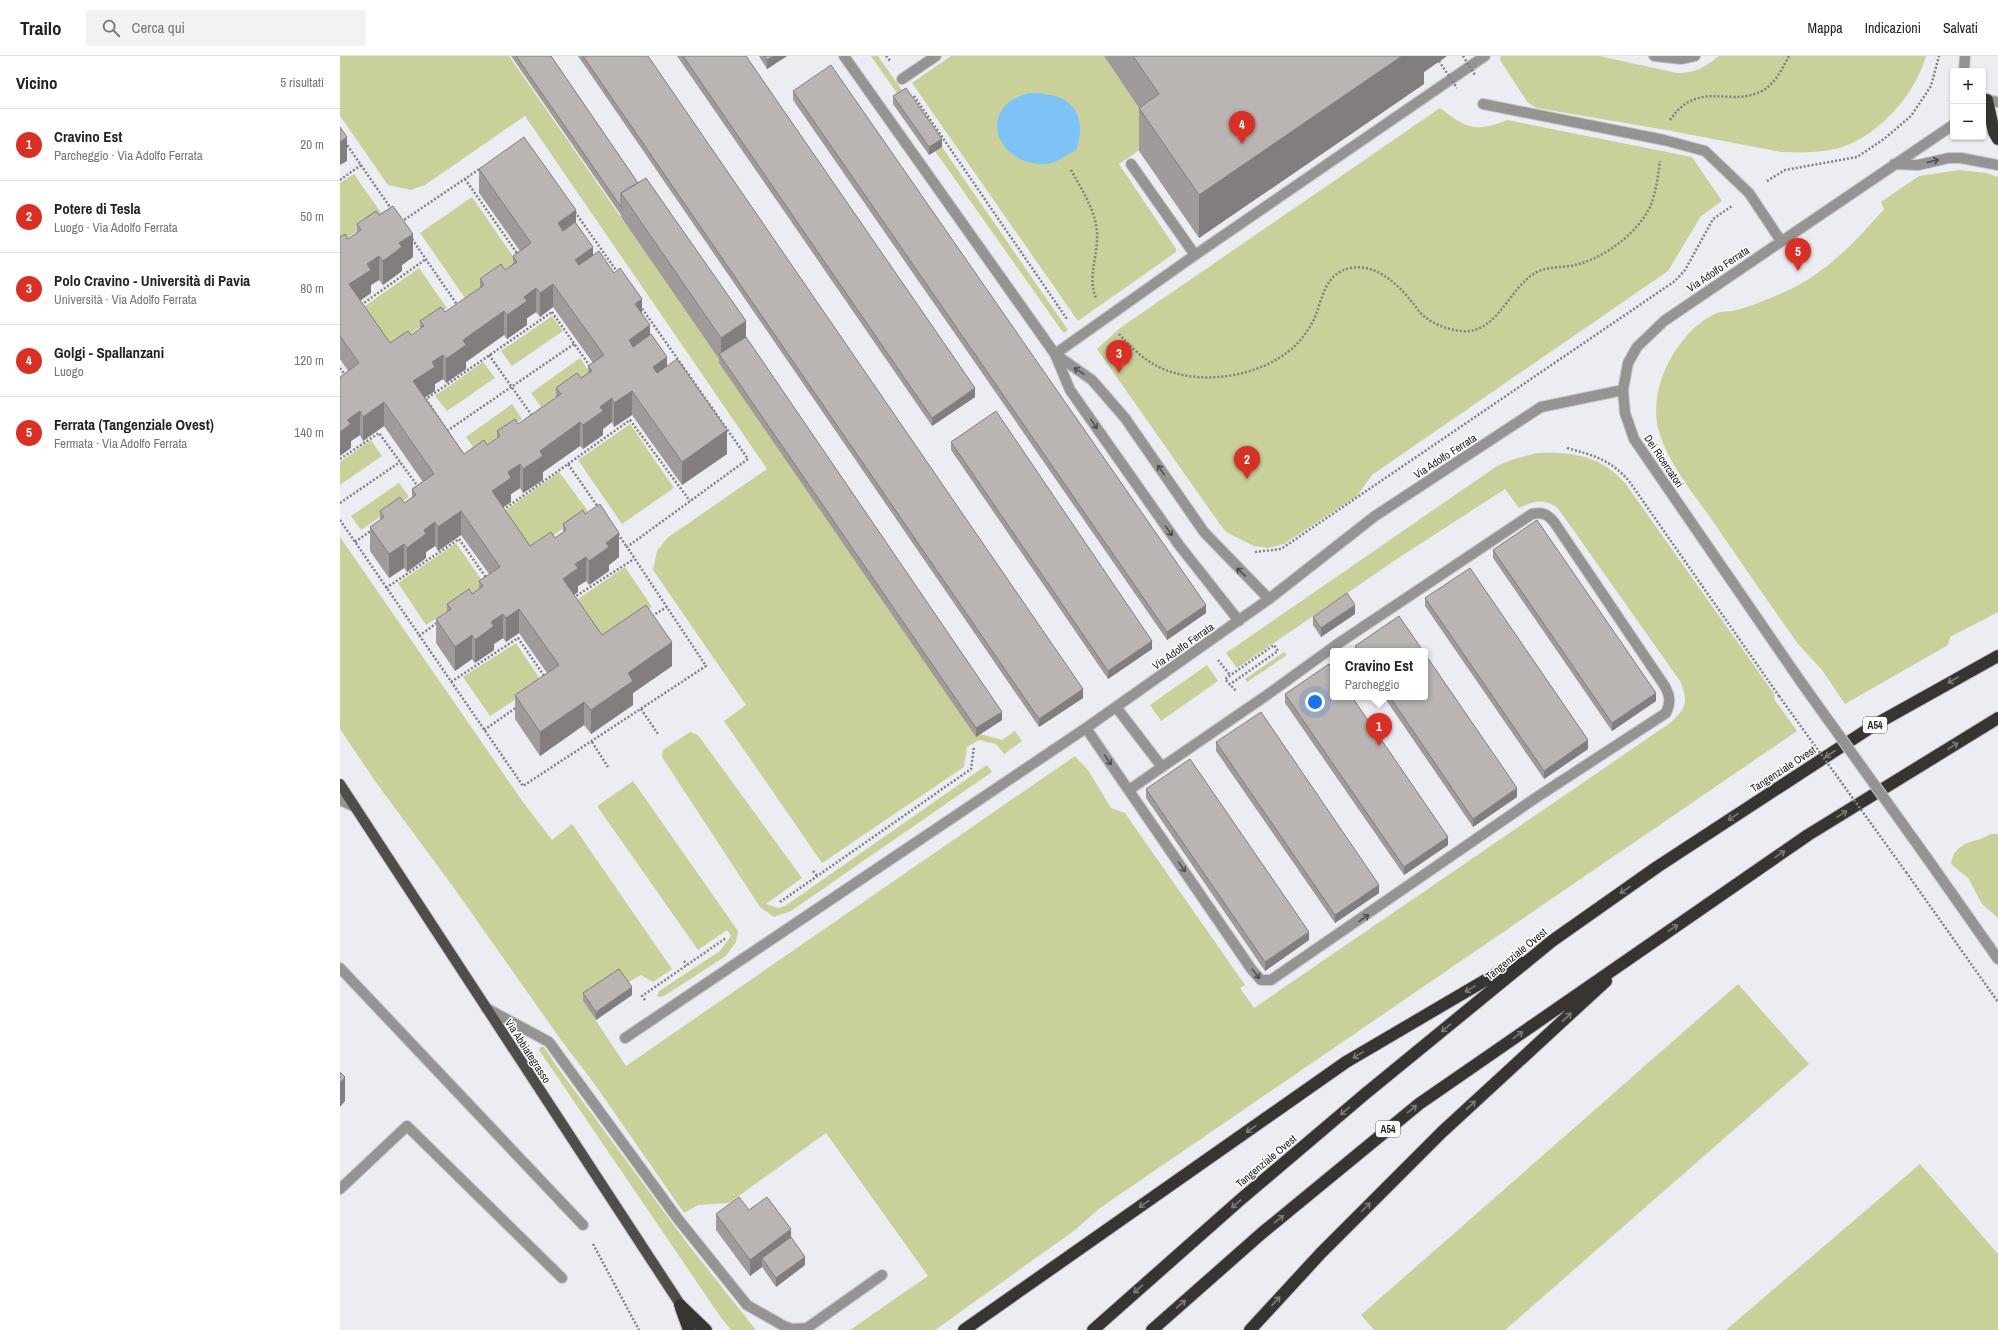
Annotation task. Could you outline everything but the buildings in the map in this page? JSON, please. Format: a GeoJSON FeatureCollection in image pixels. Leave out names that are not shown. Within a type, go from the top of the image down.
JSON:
{"type":"FeatureCollection","features":[{"type":"Feature","properties":{"kind":"highway"},"geometry":{"type":"LineString","coordinates":[[1989,100],[1994,132],[1998,139]]}},
{"type":"Feature","properties":{"kind":"highway","name":"Tangenziale Ovest"},"geometry":{"type":"LineString","coordinates":[[1093,1330],[1117,1307],[1287,1160],[1552,941],[1670,859],[1876,724],[1993,658],[1998,652]]}},
{"type":"Feature","properties":{"kind":"highway","name":"A54"},"geometry":{"type":"LineString","coordinates":[[1152,1330],[1262,1233],[1419,1104],[1808,835],[1998,718]]}},
{"type":"Feature","properties":{"kind":"highway"},"geometry":{"type":"LineString","coordinates":[[1981,729],[1998,722]]}},
{"type":"Feature","properties":{"kind":"highway"},"geometry":{"type":"LineString","coordinates":[[964,1330],[1346,1062],[1552,941]]}},
{"type":"Feature","properties":{"kind":"highway"},"geometry":{"type":"LineString","coordinates":[[1250,1330],[1321,1253],[1442,1132],[1640,950]]}},
{"type":"Feature","properties":{"kind":"highway"},"geometry":{"type":"LineString","coordinates":[[680,1305],[689,1330]]}},
{"type":"Feature","properties":{"kind":"highway"},"geometry":{"type":"LineString","coordinates":[[680,1305],[706,1330]]}},
{"type":"Feature","properties":{"kind":"main road","name":"Via Abbiategrasso"},"geometry":{"type":"LineString","coordinates":[[340,784],[697,1330]]}},
{"type":"Feature","properties":{"kind":"street"},"geometry":{"type":"LineString","coordinates":[[844,56],[1055,354],[1070,390],[1179,545],[1239,621]]}},
{"type":"Feature","properties":{"kind":"street"},"geometry":{"type":"LineString","coordinates":[[902,79],[936,56]]}},
{"type":"Feature","properties":{"kind":"street"},"geometry":{"type":"LineString","coordinates":[[1055,354],[1195,255],[1485,56]]}},
{"type":"Feature","properties":{"kind":"street"},"geometry":{"type":"LineString","coordinates":[[1654,56],[1681,59],[1695,56]]}},
{"type":"Feature","properties":{"kind":"street"},"geometry":{"type":"LineString","coordinates":[[1964,68],[1965,56]]}},
{"type":"Feature","properties":{"kind":"street"},"geometry":{"type":"LineString","coordinates":[[1483,104],[1664,140],[1705,151],[1749,193],[1781,240]]}},
{"type":"Feature","properties":{"kind":"street","name":"Via Adolfo Ferrata"},"geometry":{"type":"LineString","coordinates":[[625,1038],[1086,728],[1269,599],[1375,516],[1541,407],[1623,390],[1628,363],[1637,347],[1655,329],[1781,240],[1950,127]]}},
{"type":"Feature","properties":{"kind":"street"},"geometry":{"type":"LineString","coordinates":[[1894,164],[1918,165],[1949,158],[1961,158],[1998,164]]}},
{"type":"Feature","properties":{"kind":"street"},"geometry":{"type":"LineString","coordinates":[[1132,164],[1195,255]]}},
{"type":"Feature","properties":{"kind":"street"},"geometry":{"type":"LineString","coordinates":[[1055,354],[1092,380],[1125,418],[1204,532],[1269,599]]}},
{"type":"Feature","properties":{"kind":"street","name":"Dei Ricercatori"},"geometry":{"type":"LineString","coordinates":[[1623,390],[1625,413],[1634,439],[1801,682],[1998,959]]}},
{"type":"Feature","properties":{"kind":"street"},"geometry":{"type":"LineString","coordinates":[[1086,728],[1252,970],[1261,980],[1271,980],[1666,712],[1670,704],[1669,695],[1664,685],[1554,522],[1548,515],[1540,512],[1532,514],[1334,648]]}},
{"type":"Feature","properties":{"kind":"street"},"geometry":{"type":"LineString","coordinates":[[1129,790],[1330,650]]}},
{"type":"Feature","properties":{"kind":"street"},"geometry":{"type":"LineString","coordinates":[[1116,707],[1139,735],[1162,767]]}},
{"type":"Feature","properties":{"kind":"street"},"geometry":{"type":"LineString","coordinates":[[340,800],[355,807]]}},
{"type":"Feature","properties":{"kind":"street"},"geometry":{"type":"LineString","coordinates":[[340,968],[583,1225]]}},
{"type":"Feature","properties":{"kind":"street"},"geometry":{"type":"LineString","coordinates":[[486,1008],[549,1042],[678,1219],[747,1305],[784,1326],[792,1329],[807,1328],[882,1275]]}},
{"type":"Feature","properties":{"kind":"street"},"geometry":{"type":"LineString","coordinates":[[340,1190],[407,1126],[562,1278]]}},
{"type":"Feature","properties":{"kind":"path"},"geometry":{"type":"LineString","coordinates":[[886,56],[1081,336]]}},
{"type":"Feature","properties":{"kind":"path"},"geometry":{"type":"LineString","coordinates":[[1436,56],[1457,88]]}},
{"type":"Feature","properties":{"kind":"path"},"geometry":{"type":"LineString","coordinates":[[1463,56],[1475,75]]}},
{"type":"Feature","properties":{"kind":"path"},"geometry":{"type":"LineString","coordinates":[[1071,170],[1093,212],[1097,226],[1097,240],[1092,279],[1096,300],[1106,318],[1129,345],[1157,366],[1169,371],[1206,378],[1242,373],[1268,365],[1288,352],[1301,340],[1310,327],[1324,289],[1339,273],[1351,268],[1363,267],[1394,282],[1423,316],[1441,326],[1461,331],[1481,329],[1493,318],[1520,284],[1538,271],[1579,264],[1610,250],[1624,239],[1644,216],[1650,206],[1654,194],[1668,122],[1677,110],[1688,102],[1713,95],[1750,95],[1761,91],[1778,76],[1790,56]]}},
{"type":"Feature","properties":{"kind":"path"},"geometry":{"type":"LineString","coordinates":[[1250,550],[1263,553],[1281,549],[1675,281],[1685,270],[1713,219],[1749,193],[1785,170],[1857,157],[1884,139],[1911,116],[1931,86],[1939,56]]}},
{"type":"Feature","properties":{"kind":"path"},"geometry":{"type":"LineString","coordinates":[[344,141],[395,214]]}},
{"type":"Feature","properties":{"kind":"path"},"geometry":{"type":"LineString","coordinates":[[400,222],[484,165]]}},
{"type":"Feature","properties":{"kind":"path"},"geometry":{"type":"LineString","coordinates":[[340,180],[361,166]]}},
{"type":"Feature","properties":{"kind":"path"},"geometry":{"type":"LineString","coordinates":[[465,178],[520,257]]}},
{"type":"Feature","properties":{"kind":"path"},"geometry":{"type":"LineString","coordinates":[[574,211],[620,276]]}},
{"type":"Feature","properties":{"kind":"path"},"geometry":{"type":"LineString","coordinates":[[397,218],[404,228]]}},
{"type":"Feature","properties":{"kind":"path"},"geometry":{"type":"LineString","coordinates":[[409,234],[460,308],[454,312]]}},
{"type":"Feature","properties":{"kind":"path"},"geometry":{"type":"LineString","coordinates":[[356,308],[426,259]]}},
{"type":"Feature","properties":{"kind":"path"},"geometry":{"type":"LineString","coordinates":[[627,547],[748,459],[638,302]]}},
{"type":"Feature","properties":{"kind":"path"},"geometry":{"type":"LineString","coordinates":[[552,312],[574,344],[596,375],[469,464],[426,399],[552,312]]}},
{"type":"Feature","properties":{"kind":"path"},"geometry":{"type":"LineString","coordinates":[[447,431],[574,344]]}},
{"type":"Feature","properties":{"kind":"path"},"geometry":{"type":"LineString","coordinates":[[489,355],[534,419]]}},
{"type":"Feature","properties":{"kind":"path"},"geometry":{"type":"LineString","coordinates":[[340,368],[348,378]]}},
{"type":"Feature","properties":{"kind":"path"},"geometry":{"type":"LineString","coordinates":[[497,514],[630,420],[690,501]]}},
{"type":"Feature","properties":{"kind":"path"},"geometry":{"type":"LineString","coordinates":[[340,459],[379,433],[420,489]]}},
{"type":"Feature","properties":{"kind":"path"},"geometry":{"type":"LineString","coordinates":[[1567,448],[1599,457],[1621,472],[1629,481],[1779,696],[1998,1002]]}},
{"type":"Feature","properties":{"kind":"path"},"geometry":{"type":"LineString","coordinates":[[340,503],[400,462]]}},
{"type":"Feature","properties":{"kind":"path"},"geometry":{"type":"LineString","coordinates":[[568,464],[598,508]]}},
{"type":"Feature","properties":{"kind":"path"},"geometry":{"type":"LineString","coordinates":[[340,520],[523,786],[706,666],[615,530]]}},
{"type":"Feature","properties":{"kind":"path"},"geometry":{"type":"LineString","coordinates":[[354,542],[374,529]]}},
{"type":"Feature","properties":{"kind":"path"},"geometry":{"type":"LineString","coordinates":[[386,588],[459,539],[488,580]]}},
{"type":"Feature","properties":{"kind":"path"},"geometry":{"type":"LineString","coordinates":[[568,602],[634,558]]}},
{"type":"Feature","properties":{"kind":"path"},"geometry":{"type":"LineString","coordinates":[[647,620],[666,606]]}},
{"type":"Feature","properties":{"kind":"path"},"geometry":{"type":"LineString","coordinates":[[419,636],[439,622]]}},
{"type":"Feature","properties":{"kind":"path"},"geometry":{"type":"LineString","coordinates":[[451,682],[518,638],[550,683]]}},
{"type":"Feature","properties":{"kind":"path"},"geometry":{"type":"LineString","coordinates":[[1274,645],[1278,651],[1229,685],[1225,679],[1230,675],[1274,645]]}},
{"type":"Feature","properties":{"kind":"path"},"geometry":{"type":"LineString","coordinates":[[1218,660],[1230,675]]}},
{"type":"Feature","properties":{"kind":"path"},"geometry":{"type":"LineString","coordinates":[[484,730],[520,705]]}},
{"type":"Feature","properties":{"kind":"path"},"geometry":{"type":"LineString","coordinates":[[641,709],[658,734]]}},
{"type":"Feature","properties":{"kind":"path"},"geometry":{"type":"LineString","coordinates":[[592,742],[608,767]]}},
{"type":"Feature","properties":{"kind":"path"},"geometry":{"type":"LineString","coordinates":[[780,902],[970,769],[974,747]]}},
{"type":"Feature","properties":{"kind":"path"},"geometry":{"type":"LineString","coordinates":[[813,870],[817,876]]}},
{"type":"Feature","properties":{"kind":"path"},"geometry":{"type":"LineString","coordinates":[[684,961],[687,965]]}},
{"type":"Feature","properties":{"kind":"path"},"geometry":{"type":"LineString","coordinates":[[583,1225],[639,1330]]}},
{"type":"Feature","properties":{"kind":"green space"},"geometry":{"type":"Polygon","coordinates":[[[340,56],[509,56],[980,734],[1002,740],[1015,731],[1022,741],[1004,754],[996,744],[979,740],[967,747],[964,767],[822,863],[724,721],[746,705],[653,570],[657,551],[667,538],[767,469],[525,116],[425,185],[411,190],[388,185],[340,116],[340,56]]]}},
{"type":"Feature","properties":{"kind":"green space"},"geometry":{"type":"Polygon","coordinates":[[[871,56],[878,56],[906,96],[901,99],[871,56]]]}},
{"type":"Feature","properties":{"kind":"green space"},"geometry":{"type":"Polygon","coordinates":[[[951,56],[1104,56],[1159,137],[1119,164],[1176,249],[1176,252],[1078,321],[912,83],[951,56]]]}},
{"type":"Feature","properties":{"kind":"green space"},"geometry":{"type":"Polygon","coordinates":[[[1501,56],[1599,56],[1677,73],[1684,73],[1700,69],[1719,56],[1926,56],[1915,83],[1907,96],[1886,119],[1863,137],[1842,147],[1825,151],[1781,152],[1666,130],[1537,108],[1528,103],[1500,60],[1501,56]]]}},
{"type":"Feature","properties":{"kind":"green space"},"geometry":{"type":"Polygon","coordinates":[[[1440,108],[1457,120],[1471,126],[1487,126],[1507,120],[1692,157],[1722,201],[1701,216],[1668,271],[1372,475],[1357,496],[1284,544],[1268,548],[1254,546],[1226,532],[1097,349],[1120,328],[1440,108]]]}},
{"type":"Feature","properties":{"kind":"green space"},"geometry":{"type":"Polygon","coordinates":[[[942,147],[1068,330],[1064,333],[935,151],[942,147]]]}},
{"type":"Feature","properties":{"kind":"green space"},"geometry":{"type":"Polygon","coordinates":[[[1959,170],[1986,173],[1998,177],[1998,612],[1950,637],[1948,645],[1845,704],[1822,670],[1798,644],[1676,469],[1660,435],[1656,418],[1657,400],[1661,382],[1677,348],[1702,322],[1719,312],[1748,307],[1791,289],[1807,280],[1835,260],[1848,248],[1884,209],[1881,202],[1919,176],[1959,170]]]}},
{"type":"Feature","properties":{"kind":"green space"},"geometry":{"type":"Polygon","coordinates":[[[354,174],[382,214],[340,243],[340,183],[354,174]]]}},
{"type":"Feature","properties":{"kind":"green space"},"geometry":{"type":"Polygon","coordinates":[[[472,197],[517,262],[465,298],[420,233],[472,197]]]}},
{"type":"Feature","properties":{"kind":"green space"},"geometry":{"type":"Polygon","coordinates":[[[419,268],[447,308],[390,348],[362,308],[419,268]]]}},
{"type":"Feature","properties":{"kind":"green space"},"geometry":{"type":"Polygon","coordinates":[[[552,316],[563,331],[512,366],[501,351],[552,316]]]}},
{"type":"Feature","properties":{"kind":"green space"},"geometry":{"type":"Polygon","coordinates":[[[580,358],[590,373],[541,407],[531,393],[580,358]]]}},
{"type":"Feature","properties":{"kind":"green space"},"geometry":{"type":"Polygon","coordinates":[[[483,362],[495,378],[447,411],[435,396],[483,362]]]}},
{"type":"Feature","properties":{"kind":"green space"},"geometry":{"type":"Polygon","coordinates":[[[512,404],[522,419],[477,452],[466,437],[512,404]]]}},
{"type":"Feature","properties":{"kind":"green space"},"geometry":{"type":"Polygon","coordinates":[[[630,424],[674,488],[622,524],[578,460],[630,424]]]}},
{"type":"Feature","properties":{"kind":"green space"},"geometry":{"type":"Polygon","coordinates":[[[371,440],[382,456],[340,485],[340,462],[371,440]]]}},
{"type":"Feature","properties":{"kind":"green space"},"geometry":{"type":"Polygon","coordinates":[[[1537,453],[1562,453],[1585,457],[1605,466],[1625,483],[1775,695],[1774,699],[1797,731],[1100,1208],[1075,1230],[935,1330],[850,1330],[928,1276],[826,1133],[729,1203],[698,1205],[684,1213],[596,1086],[561,1040],[454,888],[375,781],[340,729],[340,537],[523,802],[552,840],[572,824],[672,969],[653,982],[641,975],[624,985],[583,1001],[626,1066],[1075,756],[1088,770],[1111,808],[1125,813],[1245,985],[1240,988],[1254,1008],[1670,723],[1683,709],[1685,700],[1680,681],[1557,507],[1546,502],[1538,502],[1519,508],[1505,489],[1400,557],[1237,668],[1226,653],[1497,466],[1511,460],[1537,453]]]}},
{"type":"Feature","properties":{"kind":"green space"},"geometry":{"type":"Polygon","coordinates":[[[559,472],[588,511],[530,552],[502,513],[559,472]]]}},
{"type":"Feature","properties":{"kind":"green space"},"geometry":{"type":"Polygon","coordinates":[[[399,483],[409,497],[361,530],[351,516],[399,483]]]}},
{"type":"Feature","properties":{"kind":"green space"},"geometry":{"type":"Polygon","coordinates":[[[456,543],[485,585],[426,625],[398,583],[456,543]]]}},
{"type":"Feature","properties":{"kind":"green space"},"geometry":{"type":"Polygon","coordinates":[[[625,567],[652,607],[602,641],[575,601],[625,567]]]}},
{"type":"Feature","properties":{"kind":"green space"},"geometry":{"type":"Polygon","coordinates":[[[516,643],[542,682],[490,716],[463,677],[516,643]]]}},
{"type":"Feature","properties":{"kind":"green space"},"geometry":{"type":"Polygon","coordinates":[[[1284,652],[1287,655],[1247,682],[1245,679],[1284,652]]]}},
{"type":"Feature","properties":{"kind":"green space"},"geometry":{"type":"Polygon","coordinates":[[[1207,665],[1218,681],[1161,721],[1150,705],[1207,665]]]}},
{"type":"Feature","properties":{"kind":"green space"},"geometry":{"type":"Polygon","coordinates":[[[690,732],[698,735],[802,878],[766,904],[778,908],[785,906],[987,765],[992,772],[791,911],[774,917],[760,907],[662,757],[663,750],[690,732]]]}},
{"type":"Feature","properties":{"kind":"green space"},"geometry":{"type":"Polygon","coordinates":[[[633,781],[738,931],[736,942],[726,956],[664,996],[657,997],[659,991],[720,951],[731,936],[727,930],[698,950],[597,806],[633,781]]]}},
{"type":"Feature","properties":{"kind":"green space"},"geometry":{"type":"Polygon","coordinates":[[[1991,834],[1998,834],[1998,918],[1982,904],[1968,878],[1951,864],[1954,854],[1964,845],[1991,834]]]}},
{"type":"Feature","properties":{"kind":"green space"},"geometry":{"type":"Polygon","coordinates":[[[1738,984],[1809,1064],[1505,1330],[1374,1330],[1361,1315],[1738,984]]]}},
{"type":"Feature","properties":{"kind":"green space"},"geometry":{"type":"Polygon","coordinates":[[[540,1047],[544,1047],[687,1243],[756,1330],[731,1330],[722,1319],[539,1050],[540,1047]]]}},
{"type":"Feature","properties":{"kind":"green space"},"geometry":{"type":"Polygon","coordinates":[[[1920,1164],[1998,1254],[1998,1330],[1726,1330],[1920,1164]]]}},
{"type":"Feature","properties":{"kind":"water"},"geometry":{"type":"Polygon","coordinates":[[[1029,93],[1056,96],[1070,104],[1076,111],[1079,119],[1080,134],[1076,150],[1055,162],[1048,164],[1033,163],[1014,156],[1001,142],[997,124],[999,115],[1010,101],[1029,93]]]}},
{"type":"Feature","properties":{"kind":"place","name":"Golgi - Spallanzani"},"geometry":{"type":"Point","coordinates":[1242,144]}},
{"type":"Feature","properties":{"kind":"place","name":"Ferrata (Tangenziale Ovest)"},"geometry":{"type":"Point","coordinates":[1798,271]}},
{"type":"Feature","properties":{"kind":"place","name":"Polo Cravino - Università di Pavia"},"geometry":{"type":"Point","coordinates":[1119,373]}},
{"type":"Feature","properties":{"kind":"place","name":"Potere di Tesla"},"geometry":{"type":"Point","coordinates":[1247,479]}},
{"type":"Feature","properties":{"kind":"place","name":"Cravino Est"},"geometry":{"type":"Point","coordinates":[1379,746]}}]}
